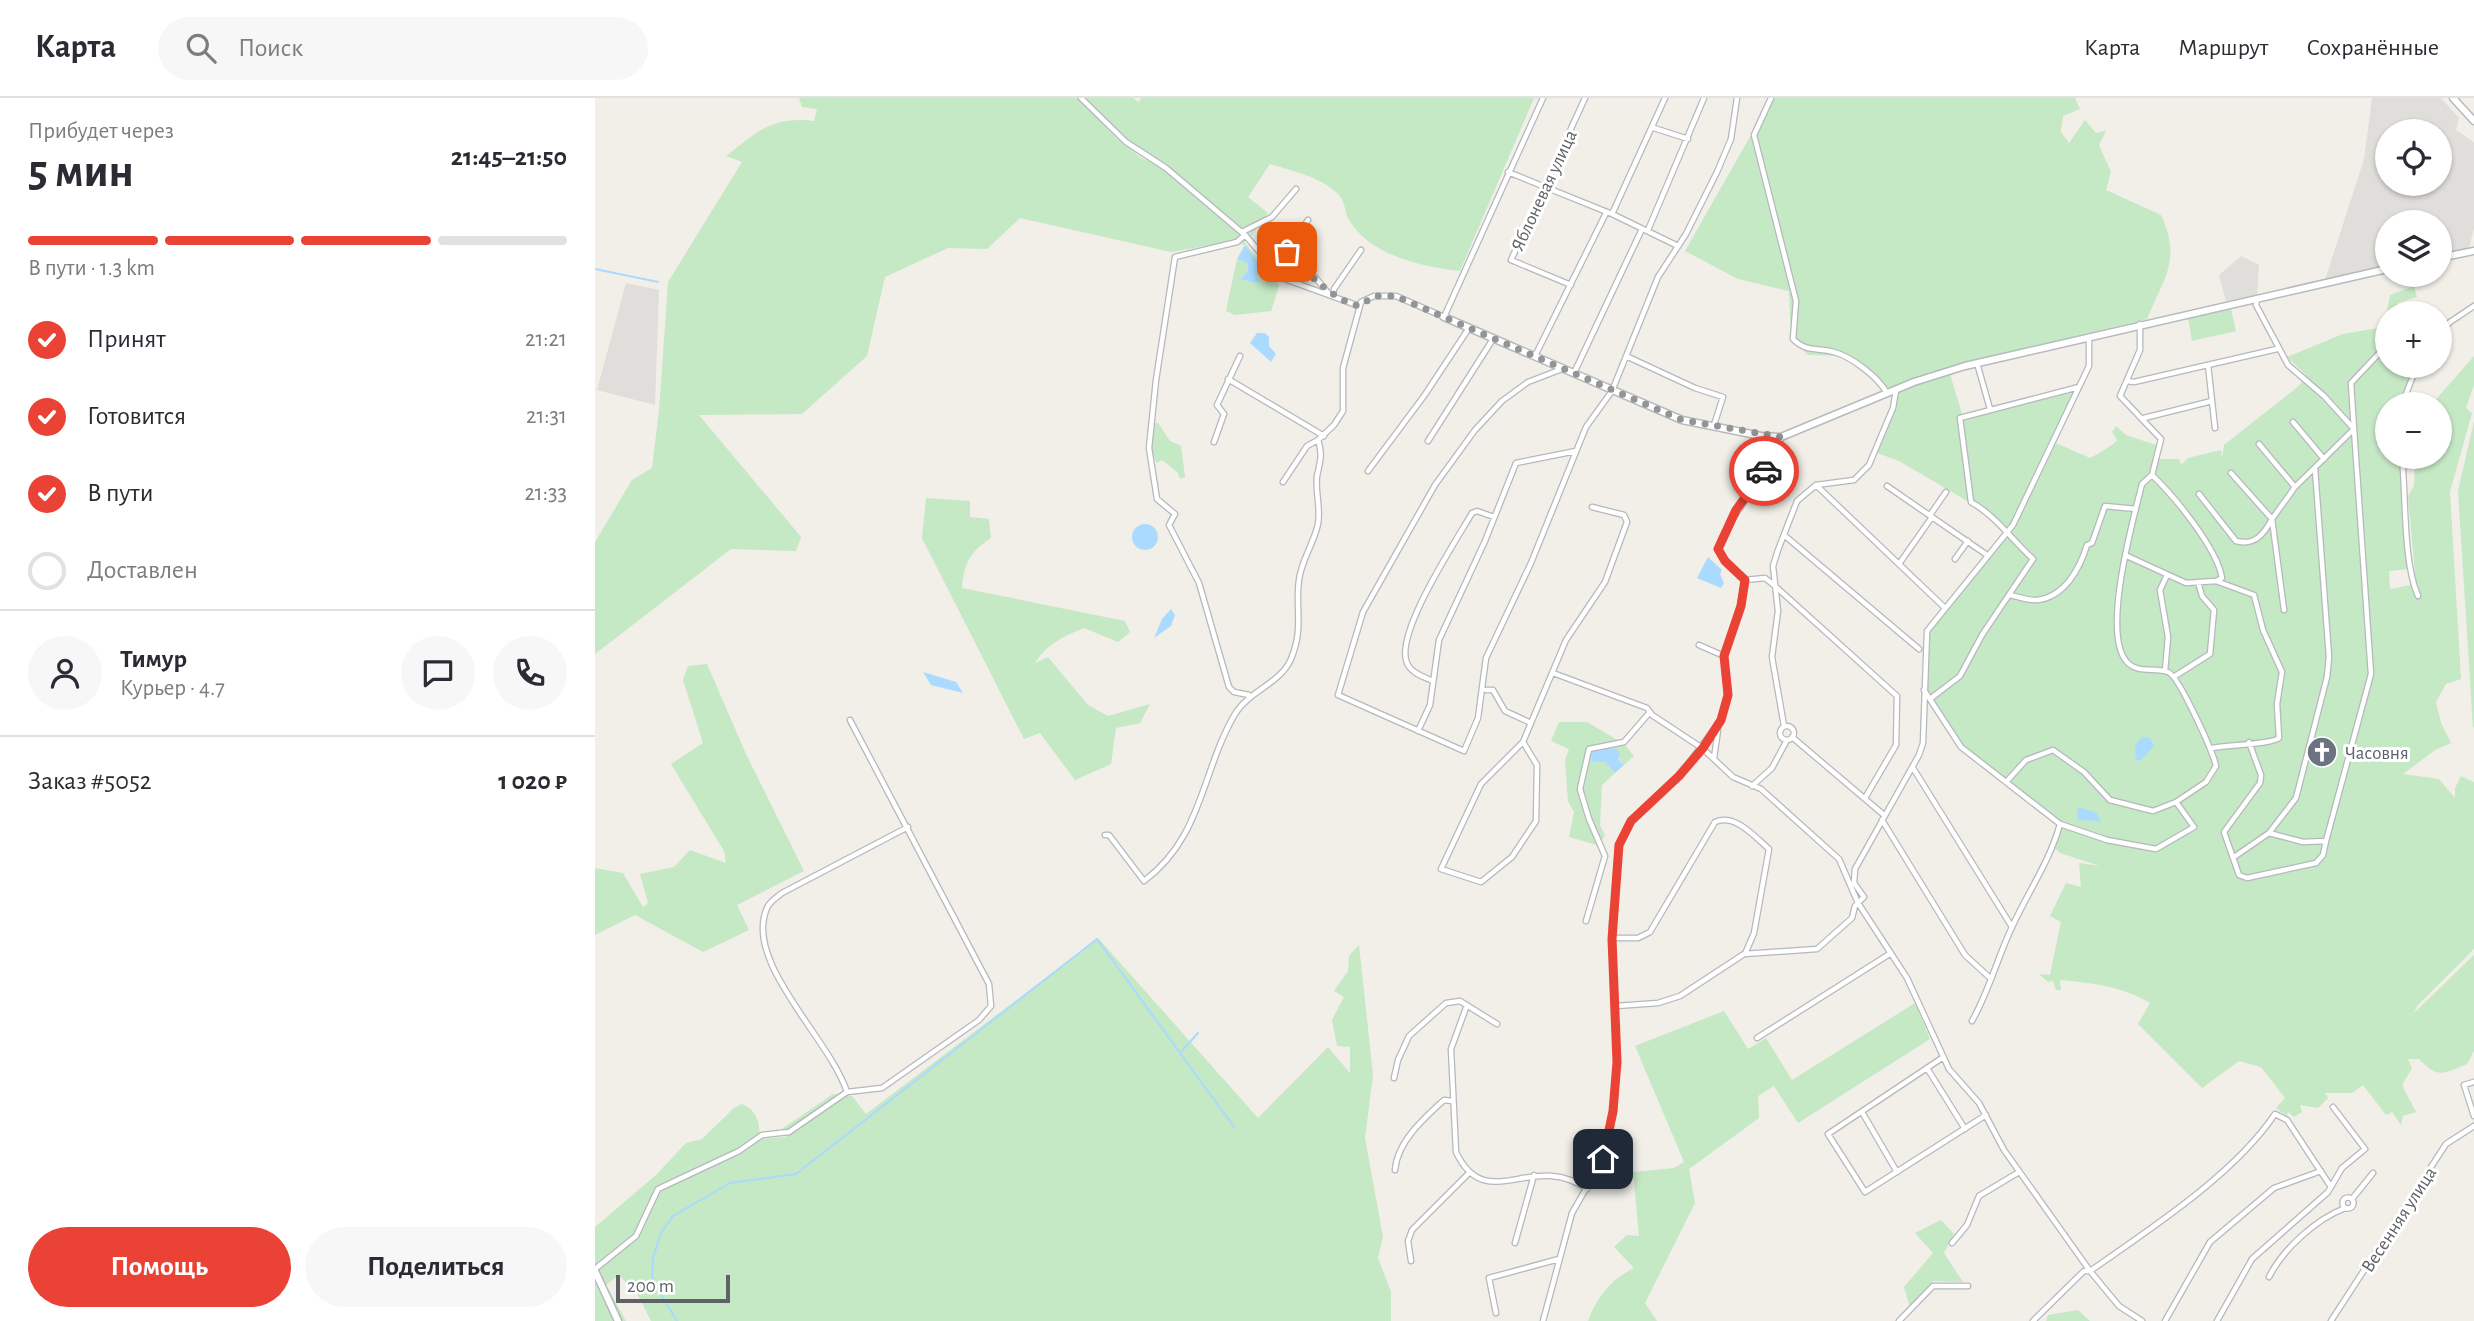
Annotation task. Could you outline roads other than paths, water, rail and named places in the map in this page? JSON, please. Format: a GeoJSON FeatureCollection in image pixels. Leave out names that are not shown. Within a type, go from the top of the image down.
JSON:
{"type":"FeatureCollection","features":[{"type":"Feature","properties":{"kind":"street"},"geometry":{"type":"LineString","coordinates":[[1081,98],[1126,142],[1166,168],[1244,233],[1282,278],[1359,306]]}},
{"type":"Feature","properties":{"kind":"street"},"geometry":{"type":"LineString","coordinates":[[1444,317],[1543,98]]}},
{"type":"Feature","properties":{"kind":"street","name":"Яблоневая улица"},"geometry":{"type":"LineString","coordinates":[[1571,285],[1511,260],[1585,98]]}},
{"type":"Feature","properties":{"kind":"street"},"geometry":{"type":"LineString","coordinates":[[1535,356],[1654,128],[1665,98]]}},
{"type":"Feature","properties":{"kind":"street"},"geometry":{"type":"LineString","coordinates":[[1574,373],[1688,139],[1705,98]]}},
{"type":"Feature","properties":{"kind":"street"},"geometry":{"type":"LineString","coordinates":[[1563,369],[1517,389],[1475,430],[1435,485],[1369,599],[1356,628],[1338,695],[1464,751],[1478,718],[1486,659],[1531,563],[1586,427],[1612,391],[1658,277],[1678,246],[1728,146],[1737,98]]}},
{"type":"Feature","properties":{"kind":"street"},"geometry":{"type":"LineString","coordinates":[[1771,98],[1754,135],[1766,173],[1790,289],[1796,301],[1793,339],[1802,348],[1833,351],[1850,359],[1887,393]]}},
{"type":"Feature","properties":{"kind":"street"},"geometry":{"type":"LineString","coordinates":[[2453,98],[2474,121]]}},
{"type":"Feature","properties":{"kind":"street"},"geometry":{"type":"LineString","coordinates":[[1654,128],[1688,139]]}},
{"type":"Feature","properties":{"kind":"street"},"geometry":{"type":"LineString","coordinates":[[1508,173],[1543,185],[1678,246]]}},
{"type":"Feature","properties":{"kind":"street"},"geometry":{"type":"LineString","coordinates":[[1250,695],[1234,692],[1229,687],[1199,583],[1169,525],[1175,514],[1160,504],[1154,492],[1149,449],[1156,380],[1175,257],[1237,242],[1244,233],[1272,217],[1296,189]]}},
{"type":"Feature","properties":{"kind":"street"},"geometry":{"type":"LineString","coordinates":[[1308,220],[1287,252],[1331,295]]}},
{"type":"Feature","properties":{"kind":"street"},"geometry":{"type":"LineString","coordinates":[[1331,295],[1361,250]]}},
{"type":"Feature","properties":{"kind":"street"},"geometry":{"type":"LineString","coordinates":[[2452,255],[2474,251]]}},
{"type":"Feature","properties":{"kind":"street"},"geometry":{"type":"LineString","coordinates":[[1283,482],[1307,446],[1324,436],[1343,411],[1343,368],[1359,306],[1367,299],[1386,294],[1682,420],[1702,426],[1714,425],[1781,437],[1887,393],[1977,363],[2140,323],[2375,272]]}},
{"type":"Feature","properties":{"kind":"street"},"geometry":{"type":"LineString","coordinates":[[2257,297],[2256,305],[2277,349],[2288,365],[2324,396],[2354,429]]}},
{"type":"Feature","properties":{"kind":"street"},"geometry":{"type":"LineString","coordinates":[[2452,321],[2474,306]]}},
{"type":"Feature","properties":{"kind":"street"},"geometry":{"type":"LineString","coordinates":[[2007,781],[2026,760],[2053,750],[2084,772],[2110,800],[2153,811],[2176,802],[2206,782],[2216,766],[2212,748],[2202,737],[2175,676],[2165,671],[2132,667],[2125,660],[2117,641],[2115,626],[2136,509],[2142,484],[2152,475],[2161,439],[2120,396],[2140,350],[2140,323]]}},
{"type":"Feature","properties":{"kind":"street"},"geometry":{"type":"LineString","coordinates":[[1368,471],[1424,396],[1469,328]]}},
{"type":"Feature","properties":{"kind":"street"},"geometry":{"type":"LineString","coordinates":[[1616,1006],[1658,1003],[1680,996],[1745,954],[1817,949],[1852,918],[1858,903],[1864,897],[1853,876],[1913,768],[1923,743],[1927,631],[2013,525],[2089,366],[2089,336]]}},
{"type":"Feature","properties":{"kind":"street"},"geometry":{"type":"LineString","coordinates":[[1428,441],[1493,339]]}},
{"type":"Feature","properties":{"kind":"street"},"geometry":{"type":"LineString","coordinates":[[2127,381],[2134,382],[2277,349]]}},
{"type":"Feature","properties":{"kind":"street"},"geometry":{"type":"LineString","coordinates":[[1214,442],[1224,414],[1217,405],[1240,356]]}},
{"type":"Feature","properties":{"kind":"street"},"geometry":{"type":"LineString","coordinates":[[1626,356],[1695,388],[1723,397],[1714,425]]}},
{"type":"Feature","properties":{"kind":"street"},"geometry":{"type":"LineString","coordinates":[[2249,741],[2261,775],[2260,783],[2243,810],[2225,827],[2224,836],[2239,874],[2247,878],[2316,863],[2323,855],[2371,674],[2351,383],[2375,358]]}},
{"type":"Feature","properties":{"kind":"street"},"geometry":{"type":"LineString","coordinates":[[1977,363],[1990,409]]}},
{"type":"Feature","properties":{"kind":"street"},"geometry":{"type":"LineString","coordinates":[[2207,365],[2215,428]]}},
{"type":"Feature","properties":{"kind":"street"},"geometry":{"type":"LineString","coordinates":[[1228,379],[1324,436]]}},
{"type":"Feature","properties":{"kind":"street"},"geometry":{"type":"LineString","coordinates":[[1930,699],[1960,676],[1982,635],[2033,559],[2004,533],[1990,513],[1971,502],[1960,418],[2080,386]]}},
{"type":"Feature","properties":{"kind":"street"},"geometry":{"type":"LineString","coordinates":[[1896,390],[1893,408],[1869,466],[1854,480],[1816,485],[1797,501],[1773,566],[1778,611],[1772,657],[1784,726],[1780,736],[1790,739],[1865,798],[1883,818],[1965,955],[1989,976]]}},
{"type":"Feature","properties":{"kind":"street"},"geometry":{"type":"LineString","coordinates":[[2143,418],[2212,401]]}},
{"type":"Feature","properties":{"kind":"street"},"geometry":{"type":"LineString","coordinates":[[2293,422],[2324,459]]}},
{"type":"Feature","properties":{"kind":"street"},"geometry":{"type":"LineString","coordinates":[[2199,494],[2236,541],[2250,542],[2259,538],[2295,487],[2354,429]]}},
{"type":"Feature","properties":{"kind":"street"},"geometry":{"type":"LineString","coordinates":[[1781,437],[1774,458],[1736,510],[1718,549],[1725,561],[1745,580],[1765,578],[1775,586],[1897,696],[1896,745],[1865,798]]}},
{"type":"Feature","properties":{"kind":"street"},"geometry":{"type":"LineString","coordinates":[[1105,835],[1109,835],[1144,881],[1161,867],[1179,844],[1199,806],[1228,727],[1250,695],[1284,671],[1296,643],[1301,616],[1298,581],[1319,515],[1317,477],[1322,458],[1318,440]]}},
{"type":"Feature","properties":{"kind":"street"},"geometry":{"type":"LineString","coordinates":[[2259,443],[2295,487]]}},
{"type":"Feature","properties":{"kind":"street"},"geometry":{"type":"LineString","coordinates":[[1418,731],[1430,705],[1439,640],[1516,463],[1577,451]]}},
{"type":"Feature","properties":{"kind":"street"},"geometry":{"type":"LineString","coordinates":[[2234,856],[2269,833],[2296,797],[2327,677],[2329,657],[2315,469]]}},
{"type":"Feature","properties":{"kind":"street"},"geometry":{"type":"LineString","coordinates":[[2403,469],[2410,556],[2418,596]]}},
{"type":"Feature","properties":{"kind":"street"},"geometry":{"type":"LineString","coordinates":[[2231,473],[2272,519],[2284,610]]}},
{"type":"Feature","properties":{"kind":"street"},"geometry":{"type":"LineString","coordinates":[[2127,556],[2186,583],[2216,581],[2222,578],[2217,559],[2177,499],[2152,475]]}},
{"type":"Feature","properties":{"kind":"street"},"geometry":{"type":"LineString","coordinates":[[1816,485],[1945,608]]}},
{"type":"Feature","properties":{"kind":"street"},"geometry":{"type":"LineString","coordinates":[[1887,486],[1987,555]]}},
{"type":"Feature","properties":{"kind":"street"},"geometry":{"type":"LineString","coordinates":[[1899,564],[1946,492]]}},
{"type":"Feature","properties":{"kind":"street"},"geometry":{"type":"LineString","coordinates":[[2009,595],[2036,600],[2054,594],[2080,569],[2087,545],[2092,543],[2105,506],[2136,509]]}},
{"type":"Feature","properties":{"kind":"street"},"geometry":{"type":"LineString","coordinates":[[1523,742],[1537,765],[1536,821],[1523,842],[1511,857],[1481,882],[1441,869],[1481,784],[1523,742],[1570,632],[1605,582],[1627,522],[1624,515],[1593,507]]}},
{"type":"Feature","properties":{"kind":"street"},"geometry":{"type":"LineString","coordinates":[[1433,681],[1415,673],[1407,665],[1405,653],[1423,596],[1472,513],[1477,511],[1494,517]]}},
{"type":"Feature","properties":{"kind":"street"},"geometry":{"type":"LineString","coordinates":[[1784,535],[1919,649]]}},
{"type":"Feature","properties":{"kind":"street"},"geometry":{"type":"LineString","coordinates":[[1955,559],[1968,541]]}},
{"type":"Feature","properties":{"kind":"street"},"geometry":{"type":"LineString","coordinates":[[2165,671],[2168,637],[2160,590],[2167,575]]}},
{"type":"Feature","properties":{"kind":"street"},"geometry":{"type":"LineString","coordinates":[[1714,758],[1728,695],[1724,656],[1741,606],[1745,580]]}},
{"type":"Feature","properties":{"kind":"street"},"geometry":{"type":"LineString","coordinates":[[2212,748],[2249,741],[2264,744],[2279,738],[2277,704],[2282,672],[2263,630],[2254,595],[2216,581]]}},
{"type":"Feature","properties":{"kind":"street"},"geometry":{"type":"LineString","coordinates":[[2175,676],[2210,654],[2214,610],[2202,596],[2198,582]]}},
{"type":"Feature","properties":{"kind":"street"},"geometry":{"type":"LineString","coordinates":[[1699,645],[1724,656]]}},
{"type":"Feature","properties":{"kind":"street"},"geometry":{"type":"LineString","coordinates":[[1553,673],[1631,701],[1650,712],[1703,748],[1733,777],[1787,809],[1839,859],[1858,903],[1907,978],[1943,1058],[1986,1115],[2019,1172],[2090,1271],[2119,1306],[2142,1321]]}},
{"type":"Feature","properties":{"kind":"street"},"geometry":{"type":"LineString","coordinates":[[1923,689],[1961,747],[2060,824],[2107,839],[2156,849],[2194,827],[2176,802]]}},
{"type":"Feature","properties":{"kind":"street"},"geometry":{"type":"LineString","coordinates":[[1486,690],[1493,690],[1505,711],[1531,723]]}},
{"type":"Feature","properties":{"kind":"street"},"geometry":{"type":"LineString","coordinates":[[1586,921],[1605,863],[1604,849],[1588,819],[1580,789],[1589,749],[1624,742],[1650,712]]}},
{"type":"Feature","properties":{"kind":"street"},"geometry":{"type":"LineString","coordinates":[[618,1321],[595,1270],[636,1236],[658,1189],[739,1151],[762,1135],[789,1132],[847,1092],[882,1088],[979,1020],[991,1006],[989,984],[956,910],[850,720]]}},
{"type":"Feature","properties":{"kind":"street"},"geometry":{"type":"LineString","coordinates":[[1543,1321],[1572,1213],[1603,1159],[1613,1111],[1617,1062],[1612,939],[1617,861],[1624,830],[1679,776],[1703,748],[1721,720]]}},
{"type":"Feature","properties":{"kind":"street"},"geometry":{"type":"LineString","coordinates":[[1752,786],[1772,768],[1790,739],[1793,729],[1784,726]]}},
{"type":"Feature","properties":{"kind":"street"},"geometry":{"type":"LineString","coordinates":[[1913,768],[2012,927]]}},
{"type":"Feature","properties":{"kind":"street"},"geometry":{"type":"LineString","coordinates":[[1612,939],[1638,938],[1650,932],[1715,822],[1728,820],[1738,824],[1769,849],[1754,933],[1745,954]]}},
{"type":"Feature","properties":{"kind":"street"},"geometry":{"type":"LineString","coordinates":[[1972,1021],[1989,987],[1989,976],[2012,927],[2053,849],[2060,824]]}},
{"type":"Feature","properties":{"kind":"street"},"geometry":{"type":"LineString","coordinates":[[847,1092],[836,1064],[771,970],[761,929],[767,906],[782,893],[908,827]]}},
{"type":"Feature","properties":{"kind":"street"},"geometry":{"type":"LineString","coordinates":[[2269,833],[2303,842],[2326,841]]}},
{"type":"Feature","properties":{"kind":"street"},"geometry":{"type":"LineString","coordinates":[[1757,1038],[1891,953]]}},
{"type":"Feature","properties":{"kind":"street"},"geometry":{"type":"LineString","coordinates":[[1394,1078],[1398,1060],[1409,1037],[1446,1003],[1453,1000],[1467,1004],[1497,1024]]}},
{"type":"Feature","properties":{"kind":"street"},"geometry":{"type":"LineString","coordinates":[[1467,1004],[1451,1049],[1456,1152],[1469,1173],[1491,1182],[1534,1175],[1563,1176],[1587,1189]]}},
{"type":"Feature","properties":{"kind":"street"},"geometry":{"type":"LineString","coordinates":[[1943,1058],[1828,1134],[1865,1192],[1986,1115]]}},
{"type":"Feature","properties":{"kind":"street"},"geometry":{"type":"LineString","coordinates":[[1927,1068],[1965,1129]]}},
{"type":"Feature","properties":{"kind":"street"},"geometry":{"type":"LineString","coordinates":[[2474,1082],[2464,1085],[2474,1116]]}},
{"type":"Feature","properties":{"kind":"street"},"geometry":{"type":"LineString","coordinates":[[1395,1170],[1395,1160],[1410,1136],[1444,1100],[1453,1101]]}},
{"type":"Feature","properties":{"kind":"street"},"geometry":{"type":"LineString","coordinates":[[2217,1321],[2252,1259],[2331,1187],[2342,1168],[2365,1149],[2333,1107]]}},
{"type":"Feature","properties":{"kind":"street"},"geometry":{"type":"LineString","coordinates":[[1862,1112],[1897,1172]]}},
{"type":"Feature","properties":{"kind":"street"},"geometry":{"type":"LineString","coordinates":[[2033,1321],[2084,1271],[2090,1271],[2186,1202],[2263,1132],[2275,1114],[2287,1120],[2331,1187]]}},
{"type":"Feature","properties":{"kind":"street","name":"Весенняя улица"},"geometry":{"type":"LineString","coordinates":[[2331,1321],[2447,1144],[2474,1126]]}},
{"type":"Feature","properties":{"kind":"street"},"geometry":{"type":"LineString","coordinates":[[2165,1321],[2210,1242],[2274,1188],[2321,1171]]}},
{"type":"Feature","properties":{"kind":"street"},"geometry":{"type":"LineString","coordinates":[[1952,1243],[1967,1225],[1979,1196],[2019,1172]]}},
{"type":"Feature","properties":{"kind":"street"},"geometry":{"type":"LineString","coordinates":[[1411,1261],[1408,1241],[1412,1230],[1469,1173]]}},
{"type":"Feature","properties":{"kind":"street"},"geometry":{"type":"LineString","coordinates":[[2269,1277],[2279,1257],[2333,1213],[2353,1206],[2352,1199],[2373,1173]]}},
{"type":"Feature","properties":{"kind":"street"},"geometry":{"type":"LineString","coordinates":[[1515,1243],[1534,1175]]}},
{"type":"Feature","properties":{"kind":"street"},"geometry":{"type":"LineString","coordinates":[[1496,1313],[1489,1278],[1559,1258]]}},
{"type":"Feature","properties":{"kind":"street"},"geometry":{"type":"LineString","coordinates":[[1899,1321],[1933,1286],[1968,1286]]}},
{"type":"Feature","properties":{"kind":"water"},"geometry":{"type":"Polygon","coordinates":[[[1245,245],[1261,268],[1257,276],[1260,281],[1257,283],[1240,279],[1248,271],[1247,263],[1237,259],[1245,245]]]}},
{"type":"Feature","properties":{"kind":"water"},"geometry":{"type":"Polygon","coordinates":[[[1257,333],[1265,333],[1269,337],[1269,346],[1276,354],[1271,362],[1250,343],[1257,333]]]}},
{"type":"Feature","properties":{"kind":"water"},"geometry":{"type":"Polygon","coordinates":[[[1145,524],[1154,528],[1158,537],[1154,546],[1145,550],[1136,546],[1132,537],[1136,528],[1145,524]]]}},
{"type":"Feature","properties":{"kind":"water"},"geometry":{"type":"Polygon","coordinates":[[[1708,557],[1722,570],[1720,574],[1724,583],[1721,588],[1697,578],[1708,557]]]}},
{"type":"Feature","properties":{"kind":"water"},"geometry":{"type":"Polygon","coordinates":[[[1171,609],[1175,615],[1171,626],[1154,638],[1162,619],[1171,609]]]}},
{"type":"Feature","properties":{"kind":"water"},"geometry":{"type":"Polygon","coordinates":[[[923,672],[956,682],[963,693],[931,685],[923,672]]]}},
{"type":"Feature","properties":{"kind":"water"},"geometry":{"type":"Polygon","coordinates":[[[2142,737],[2150,738],[2154,746],[2141,760],[2136,761],[2135,745],[2142,737]]]}},
{"type":"Feature","properties":{"kind":"water"},"geometry":{"type":"Polygon","coordinates":[[[1604,748],[1617,749],[1620,755],[1618,759],[1624,765],[1615,773],[1605,762],[1592,761],[1591,752],[1604,748]]]}},
{"type":"Feature","properties":{"kind":"water"},"geometry":{"type":"Polygon","coordinates":[[[2083,808],[2096,813],[2101,821],[2078,820],[2077,809],[2083,808]]]}},
{"type":"Feature","properties":{"kind":"waterway"},"geometry":{"type":"LineString","coordinates":[[595,269],[658,282]]}},
{"type":"Feature","properties":{"kind":"waterway"},"geometry":{"type":"LineString","coordinates":[[677,1321],[652,1280],[653,1258],[661,1233],[673,1216],[730,1183],[796,1174],[1097,939],[1234,1127]]}},
{"type":"Feature","properties":{"kind":"waterway"},"geometry":{"type":"LineString","coordinates":[[1180,1053],[1198,1033]]}},
{"type":"Feature","properties":{"kind":"place","name":"Часовня"},"geometry":{"type":"Point","coordinates":[2322,752]}}]}
